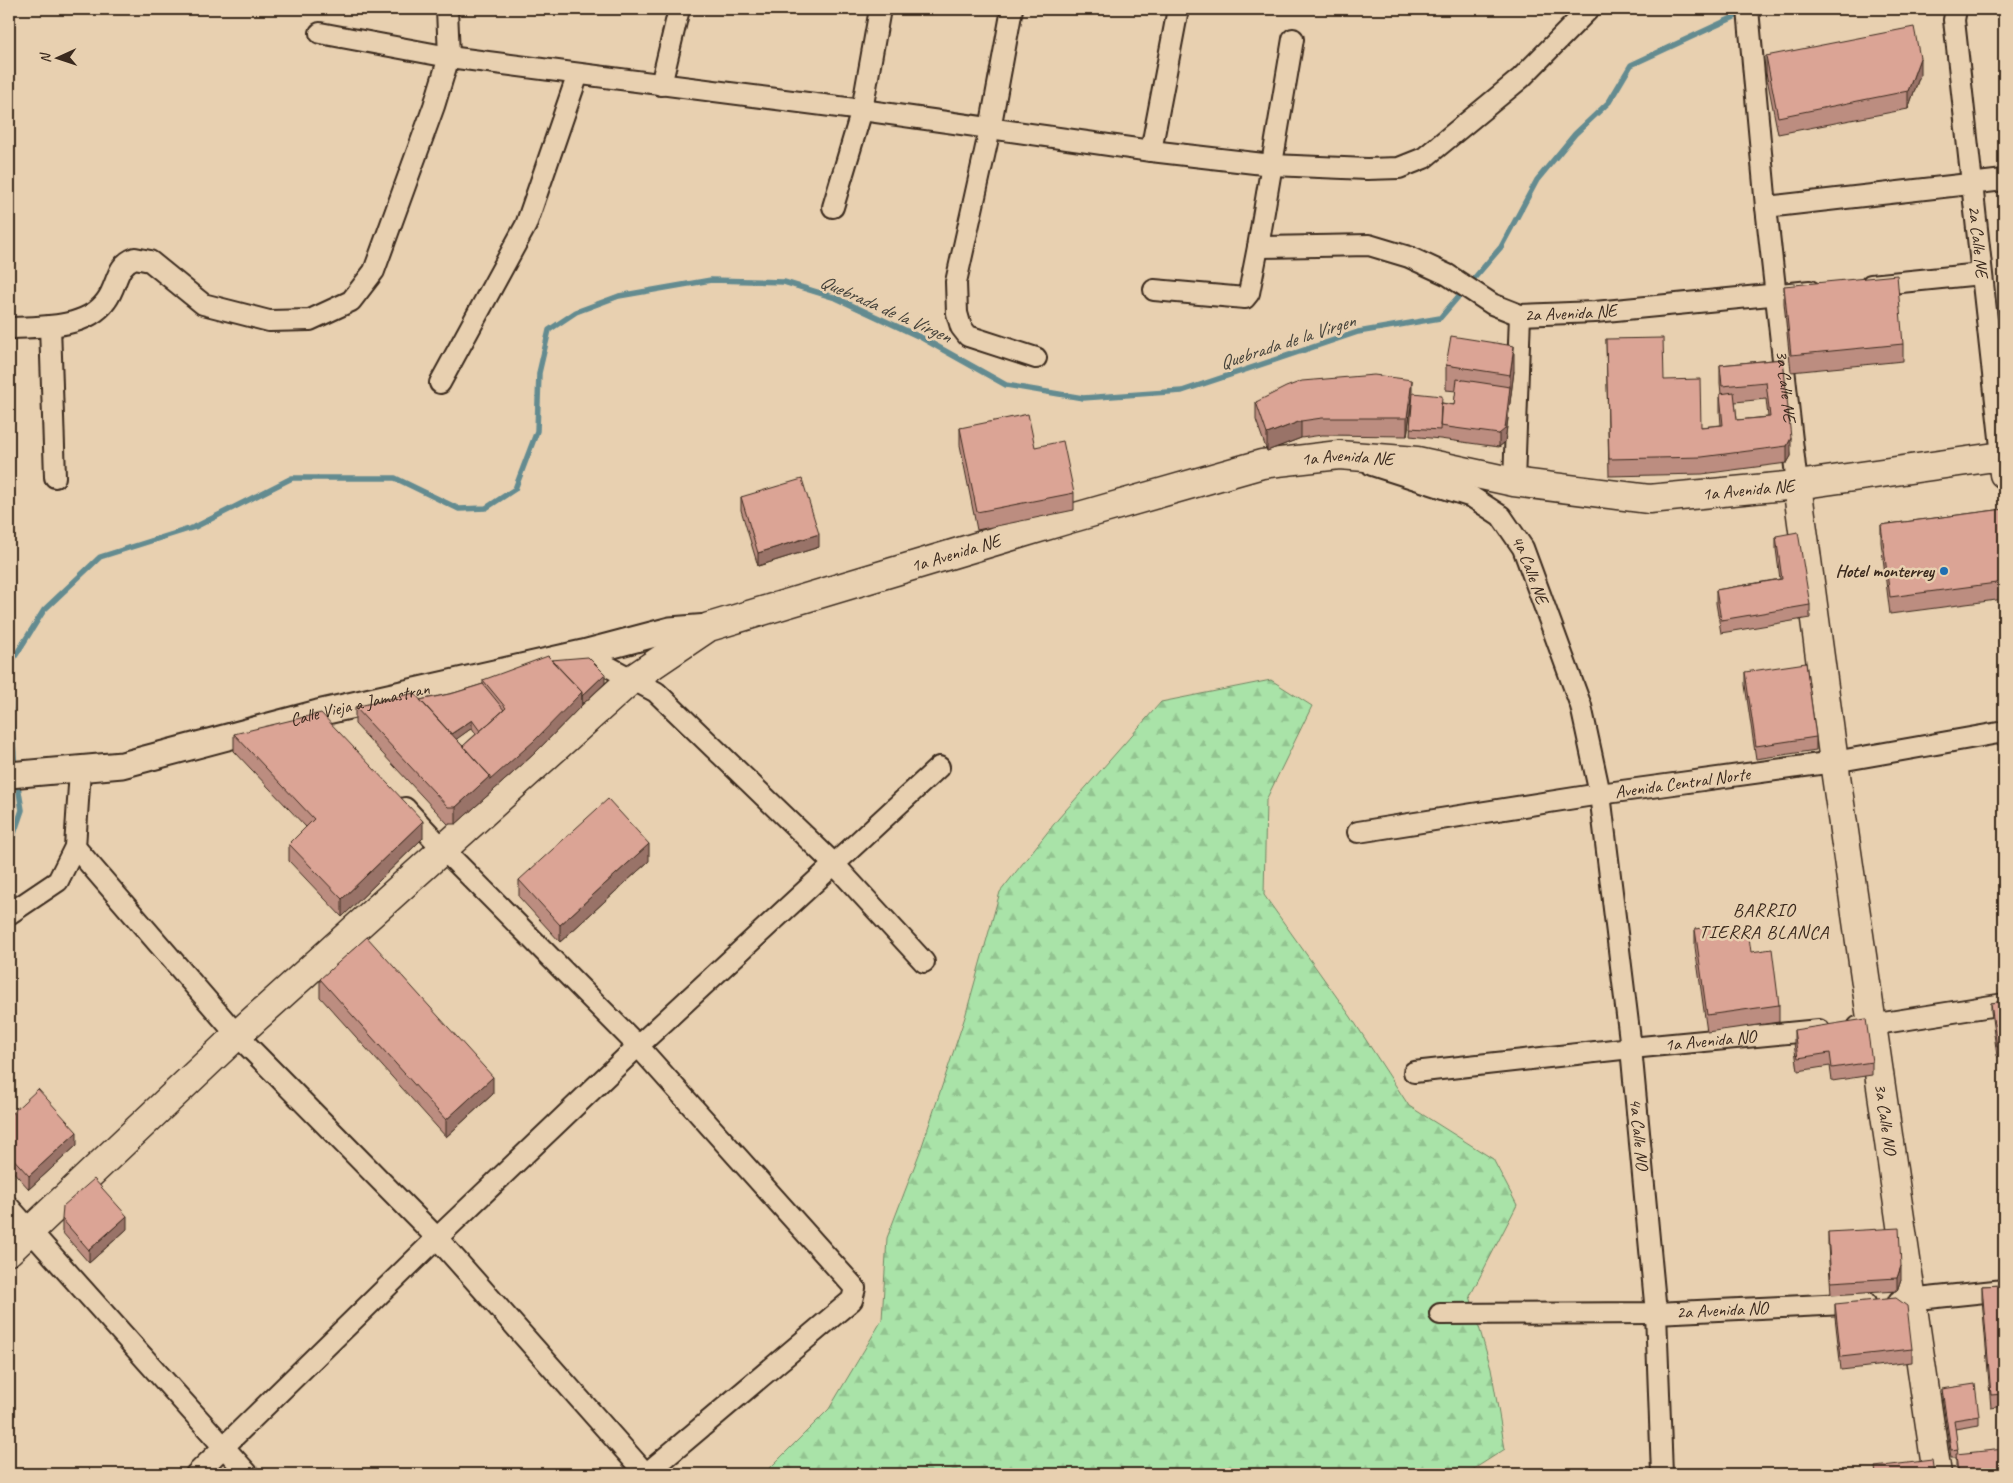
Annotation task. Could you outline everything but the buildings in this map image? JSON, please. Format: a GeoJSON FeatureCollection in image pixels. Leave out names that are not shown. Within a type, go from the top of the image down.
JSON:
{"type":"FeatureCollection","features":[{"type":"Feature","properties":{"kind":"main road","name":"1a Avenida NE"},"geometry":{"type":"LineString","coordinates":[[9,1251],[237,1035],[442,848],[632,679],[709,627],[1069,518],[1253,467],[1339,455],[1417,462],[1514,482],[1649,499],[2004,462]]}},
{"type":"Feature","properties":{"kind":"main road","name":"3a Calle NE"},"geometry":{"type":"LineString","coordinates":[[1797,485],[1834,762]]}},
{"type":"Feature","properties":{"kind":"main road","name":"3a Calle NO"},"geometry":{"type":"LineString","coordinates":[[1834,762],[1937,1474]]}},
{"type":"Feature","properties":{"kind":"street"},"geometry":{"type":"LineString","coordinates":[[9,328],[73,323],[106,302],[120,269],[126,262],[136,258],[150,261],[203,304],[269,321],[310,320],[351,301],[374,271],[449,57],[447,9]]}},
{"type":"Feature","properties":{"kind":"street"},"geometry":{"type":"LineString","coordinates":[[662,85],[679,9]]}},
{"type":"Feature","properties":{"kind":"street"},"geometry":{"type":"LineString","coordinates":[[833,206],[862,110],[880,9]]}},
{"type":"Feature","properties":{"kind":"street"},"geometry":{"type":"LineString","coordinates":[[1012,9],[990,129],[956,282],[957,313],[961,328],[968,336],[1036,358]]}},
{"type":"Feature","properties":{"kind":"street"},"geometry":{"type":"LineString","coordinates":[[1151,151],[1178,9]]}},
{"type":"Feature","properties":{"kind":"street"},"geometry":{"type":"LineString","coordinates":[[320,33],[449,57],[862,110],[1151,151],[1272,164],[1367,169],[1399,168],[1424,158],[1521,78],[1590,9]]}},
{"type":"Feature","properties":{"kind":"street","name":"3a Calle NE"},"geometry":{"type":"LineString","coordinates":[[1748,9],[1766,207],[1797,485]]}},
{"type":"Feature","properties":{"kind":"street","name":"2a Calle NE"},"geometry":{"type":"LineString","coordinates":[[1956,9],[1954,20],[1971,185],[2004,462]]}},
{"type":"Feature","properties":{"kind":"street"},"geometry":{"type":"LineString","coordinates":[[1154,290],[1245,298],[1248,294],[1258,247],[1293,39]]}},
{"type":"Feature","properties":{"kind":"street"},"geometry":{"type":"LineString","coordinates":[[440,383],[526,225],[578,74]]}},
{"type":"Feature","properties":{"kind":"street"},"geometry":{"type":"LineString","coordinates":[[1766,207],[2004,180]]}},
{"type":"Feature","properties":{"kind":"street","name":"2a Avenida NE"},"geometry":{"type":"LineString","coordinates":[[1258,247],[1368,245],[1409,257],[1448,275],[1492,304],[1520,315],[1594,312],[1825,290]]}},
{"type":"Feature","properties":{"kind":"street"},"geometry":{"type":"LineString","coordinates":[[1854,287],[1981,274]]}},
{"type":"Feature","properties":{"kind":"street"},"geometry":{"type":"LineString","coordinates":[[1514,482],[1520,315]]}},
{"type":"Feature","properties":{"kind":"street"},"geometry":{"type":"LineString","coordinates":[[50,326],[55,477]]}},
{"type":"Feature","properties":{"kind":"street","name":"4a Calle NE"},"geometry":{"type":"LineString","coordinates":[[1339,455],[1472,497],[1501,516],[1524,548],[1581,706],[1600,794]]}},
{"type":"Feature","properties":{"kind":"street","name":"Calle Vieja a Jamastran"},"geometry":{"type":"LineString","coordinates":[[14,774],[122,765],[324,720],[670,630],[709,627]]}},
{"type":"Feature","properties":{"kind":"street"},"geometry":{"type":"LineString","coordinates":[[583,653],[656,692],[834,864],[924,962]]}},
{"type":"Feature","properties":{"kind":"street","name":"Avenida Central Norte"},"geometry":{"type":"LineString","coordinates":[[1358,832],[1600,794],[1834,762],[2004,732]]}},
{"type":"Feature","properties":{"kind":"street"},"geometry":{"type":"LineString","coordinates":[[196,1474],[437,1238],[638,1046],[939,767]]}},
{"type":"Feature","properties":{"kind":"street"},"geometry":{"type":"LineString","coordinates":[[9,914],[58,881],[75,847],[80,770]]}},
{"type":"Feature","properties":{"kind":"street"},"geometry":{"type":"LineString","coordinates":[[75,847],[237,1035],[437,1238],[646,1474],[852,1300],[855,1288],[638,1046],[442,848],[390,791]]}},
{"type":"Feature","properties":{"kind":"street","name":"4a Calle NO"},"geometry":{"type":"LineString","coordinates":[[1600,794],[1631,1048],[1656,1314],[1662,1474]]}},
{"type":"Feature","properties":{"kind":"street","name":"1a Avenida NO"},"geometry":{"type":"LineString","coordinates":[[1414,1072],[1631,1048],[1871,1025],[2004,1004]]}},
{"type":"Feature","properties":{"kind":"street"},"geometry":{"type":"LineString","coordinates":[[9,1207],[248,1474]]}},
{"type":"Feature","properties":{"kind":"street","name":"2a Avenida NO"},"geometry":{"type":"LineString","coordinates":[[1440,1314],[1656,1314],[1912,1300],[2004,1290]]}},
{"type":"Feature","properties":{"kind":"green space"},"geometry":{"type":"Polygon","coordinates":[[[1271,680],[1312,706],[1266,800],[1264,895],[1351,1017],[1409,1106],[1493,1159],[1517,1205],[1470,1296],[1491,1368],[1505,1449],[1466,1474],[1277,1474],[1271,1470],[1234,1474],[770,1474],[769,1469],[829,1409],[882,1320],[887,1238],[921,1149],[965,1017],[1000,892],[1058,819],[1161,702],[1271,680]]]}},
{"type":"Feature","properties":{"kind":"waterway","name":"Quebrada de la Virgen"},"geometry":{"type":"LineString","coordinates":[[9,666],[44,610],[100,557],[195,527],[292,478],[395,478],[459,509],[486,508],[515,489],[537,431],[539,373],[549,330],[576,312],[619,296],[711,280],[784,282],[836,298],[922,338],[1006,385],[1083,398],[1182,391],[1358,332],[1440,318],[1501,247],[1537,180],[1575,134],[1609,102],[1631,65],[1745,12]]}},
{"type":"Feature","properties":{"kind":"waterway","name":"Quebrada de la Virgen"},"geometry":{"type":"LineString","coordinates":[[9,691],[15,769]]}},
{"type":"Feature","properties":{"kind":"waterway","name":"Quebrada de la Virgen"},"geometry":{"type":"LineString","coordinates":[[9,848],[22,810],[17,780]]}},
{"type":"Feature","properties":{"kind":"place","name":"Hotel monterrey"},"geometry":{"type":"Point","coordinates":[1944,571]}},
{"type":"Feature","properties":{"kind":"district","name":"BARRIO TIERRA BLANCA"},"geometry":{"type":"Point","coordinates":[1764,920]}}]}
